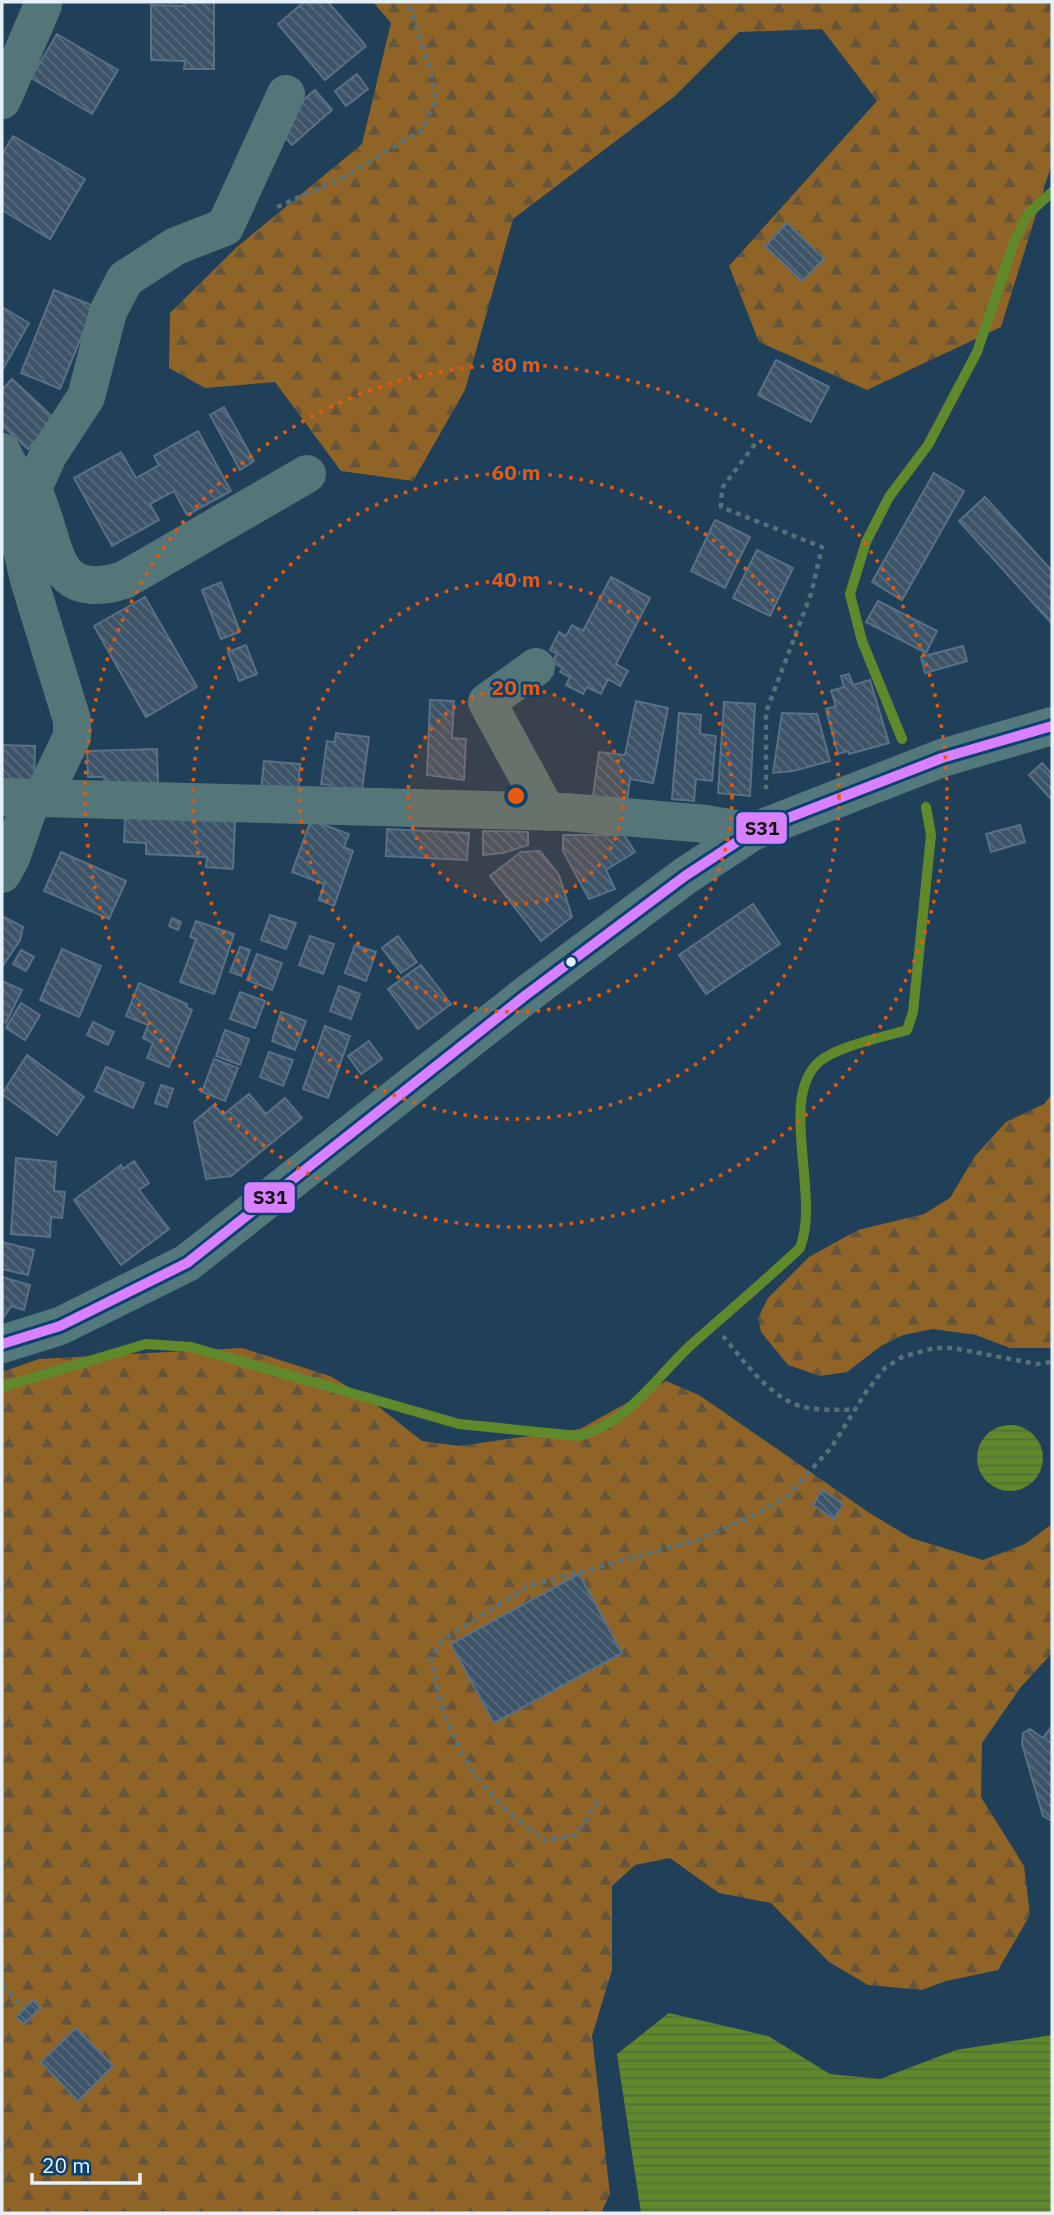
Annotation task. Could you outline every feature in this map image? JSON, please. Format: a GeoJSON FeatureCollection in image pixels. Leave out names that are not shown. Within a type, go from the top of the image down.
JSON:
{"type":"FeatureCollection","features":[{"type":"Feature","properties":{"kind":"highway"},"geometry":{"type":"LineString","coordinates":[[2,1344],[60,1326],[187,1263],[537,987],[685,876],[763,827],[942,758],[1052,726]]}},
{"type":"Feature","properties":{"kind":"street"},"geometry":{"type":"LineString","coordinates":[[2,100],[43,5]]}},
{"type":"Feature","properties":{"kind":"street"},"geometry":{"type":"LineString","coordinates":[[17,473],[48,455],[86,397],[108,312],[125,279],[176,246],[225,227],[286,94]]}},
{"type":"Feature","properties":{"kind":"street"},"geometry":{"type":"LineString","coordinates":[[17,473],[62,571],[74,583],[92,587],[124,580],[307,474]]}},
{"type":"Feature","properties":{"kind":"street"},"geometry":{"type":"LineString","coordinates":[[2,874],[11,858],[25,798],[72,737],[72,720],[29,580],[16,522],[17,473]]}},
{"type":"Feature","properties":{"kind":"street"},"geometry":{"type":"LineString","coordinates":[[536,667],[486,702],[547,812]]}},
{"type":"Feature","properties":{"kind":"street"},"geometry":{"type":"LineString","coordinates":[[25,798],[547,812],[763,827]]}},
{"type":"Feature","properties":{"kind":"path"},"geometry":{"type":"LineString","coordinates":[[225,227],[340,179],[422,130],[436,99],[430,69],[408,2]]}},
{"type":"Feature","properties":{"kind":"path"},"geometry":{"type":"LineString","coordinates":[[755,444],[722,488],[721,507],[822,547],[811,594],[766,712],[766,802],[763,827]]}},
{"type":"Feature","properties":{"kind":"path"},"geometry":{"type":"LineString","coordinates":[[723,1336],[757,1375],[784,1398],[804,1407],[853,1410]]}},
{"type":"Feature","properties":{"kind":"path"},"geometry":{"type":"LineString","coordinates":[[598,1801],[576,1835],[545,1840],[513,1818],[464,1760],[437,1697],[431,1657],[444,1639],[529,1586],[697,1540],[759,1513],[787,1496],[831,1448],[853,1410],[885,1368],[916,1351],[953,1348],[1036,1364],[1052,1362]]}},
{"type":"Feature","properties":{"kind":"path"},"geometry":{"type":"LineString","coordinates":[[2,1985],[24,2008]]}},
{"type":"Feature","properties":{"kind":"green space"},"geometry":{"type":"Polygon","coordinates":[[[373,2],[1052,2],[1052,163],[1001,327],[867,390],[759,342],[729,266],[877,101],[822,29],[739,32],[675,96],[513,219],[465,390],[413,481],[341,471],[275,382],[205,388],[169,368],[170,313],[237,247],[362,144],[391,23],[373,2]]]}},
{"type":"Feature","properties":{"kind":"green space"},"geometry":{"type":"Polygon","coordinates":[[[1052,1094],[1052,1348],[1010,1348],[976,1335],[933,1329],[903,1335],[881,1346],[847,1372],[820,1376],[788,1365],[761,1332],[758,1318],[768,1298],[809,1257],[858,1230],[924,1214],[950,1198],[975,1156],[1006,1122],[1044,1104],[1052,1094]]]}},
{"type":"Feature","properties":{"kind":"green space"},"geometry":{"type":"Polygon","coordinates":[[[242,1348],[330,1376],[370,1400],[422,1441],[459,1446],[580,1429],[666,1381],[699,1395],[868,1512],[911,1538],[983,1560],[1025,1544],[1052,1524],[1052,1653],[1020,1688],[982,1743],[981,1797],[1024,1866],[1030,1915],[998,1970],[946,1981],[922,1990],[868,1985],[829,1962],[771,1903],[719,1893],[670,1858],[635,1865],[612,1886],[612,1970],[592,2036],[610,2194],[601,2213],[2,2213],[2,1372],[39,1359],[242,1348]]]}},
{"type":"Feature","properties":{"kind":"shaded area"},"geometry":{"type":"Polygon","coordinates":[[[1010,1425],[1023,1428],[1033,1435],[1040,1445],[1043,1458],[1040,1471],[1033,1481],[1023,1488],[1010,1491],[997,1488],[987,1481],[980,1471],[977,1458],[980,1445],[987,1435],[997,1428],[1010,1425]]]}},
{"type":"Feature","properties":{"kind":"shaded area"},"geometry":{"type":"Polygon","coordinates":[[[669,2013],[768,2036],[830,2074],[880,2079],[956,2050],[1052,2035],[1052,2213],[641,2213],[617,2054],[669,2013]]]}},
{"type":"Feature","properties":{"kind":"building"},"geometry":{"type":"Polygon","coordinates":[[[184,2],[214,2],[214,69],[184,69],[185,61],[151,60],[151,5],[184,6],[184,2]]]}},
{"type":"Feature","properties":{"kind":"building"},"geometry":{"type":"Polygon","coordinates":[[[304,2],[328,2],[366,46],[325,80],[278,24],[304,2]]]}},
{"type":"Feature","properties":{"kind":"building"},"geometry":{"type":"Polygon","coordinates":[[[57,34],[118,70],[92,114],[31,78],[57,34]]]}},
{"type":"Feature","properties":{"kind":"building"},"geometry":{"type":"Polygon","coordinates":[[[357,74],[368,89],[346,106],[335,91],[357,74]]]}},
{"type":"Feature","properties":{"kind":"building"},"geometry":{"type":"Polygon","coordinates":[[[315,90],[332,110],[292,145],[275,125],[315,90]]]}},
{"type":"Feature","properties":{"kind":"building"},"geometry":{"type":"Polygon","coordinates":[[[13,136],[85,179],[50,239],[2,210],[2,154],[13,136]]]}},
{"type":"Feature","properties":{"kind":"building"},"geometry":{"type":"Polygon","coordinates":[[[787,223],[824,259],[802,281],[765,246],[787,223]]]}},
{"type":"Feature","properties":{"kind":"building"},"geometry":{"type":"Polygon","coordinates":[[[54,290],[94,306],[60,389],[21,373],[54,290]]]}},
{"type":"Feature","properties":{"kind":"building"},"geometry":{"type":"Polygon","coordinates":[[[2,307],[29,323],[2,371],[2,307]]]}},
{"type":"Feature","properties":{"kind":"building"},"geometry":{"type":"Polygon","coordinates":[[[776,360],[829,387],[811,422],[758,395],[776,360]]]}},
{"type":"Feature","properties":{"kind":"building"},"geometry":{"type":"Polygon","coordinates":[[[12,379],[55,419],[28,449],[2,425],[2,390],[12,379]]]}},
{"type":"Feature","properties":{"kind":"building"},"geometry":{"type":"Polygon","coordinates":[[[224,407],[254,461],[240,470],[210,415],[224,407]]]}},
{"type":"Feature","properties":{"kind":"building"},"geometry":{"type":"Polygon","coordinates":[[[198,431],[231,491],[187,515],[174,491],[150,504],[159,520],[112,546],[74,478],[121,452],[136,478],[159,465],[154,456],[198,431]]]}},
{"type":"Feature","properties":{"kind":"building"},"geometry":{"type":"Polygon","coordinates":[[[934,473],[964,491],[902,600],[872,582],[934,473]]]}},
{"type":"Feature","properties":{"kind":"building"},"geometry":{"type":"Polygon","coordinates":[[[985,497],[1052,571],[1052,624],[959,521],[985,497]]]}},
{"type":"Feature","properties":{"kind":"building"},"geometry":{"type":"Polygon","coordinates":[[[715,520],[750,537],[725,588],[691,571],[715,520]]]}},
{"type":"Feature","properties":{"kind":"building"},"geometry":{"type":"Polygon","coordinates":[[[757,550],[793,568],[770,616],[733,598],[757,550]]]}},
{"type":"Feature","properties":{"kind":"building"},"geometry":{"type":"Polygon","coordinates":[[[611,577],[650,598],[616,664],[628,671],[620,686],[608,679],[601,694],[587,687],[583,694],[566,685],[570,677],[560,672],[563,668],[552,662],[557,654],[550,650],[559,632],[566,636],[572,625],[583,631],[611,577]]]}},
{"type":"Feature","properties":{"kind":"building"},"geometry":{"type":"Polygon","coordinates":[[[221,582],[240,632],[221,639],[202,590],[221,582]]]}},
{"type":"Feature","properties":{"kind":"building"},"geometry":{"type":"Polygon","coordinates":[[[145,597],[197,687],[146,717],[94,626],[145,597]]]}},
{"type":"Feature","properties":{"kind":"building"},"geometry":{"type":"Polygon","coordinates":[[[878,601],[937,631],[926,653],[866,622],[878,601]]]}},
{"type":"Feature","properties":{"kind":"building"},"geometry":{"type":"Polygon","coordinates":[[[246,645],[257,674],[239,681],[228,652],[246,645]]]}},
{"type":"Feature","properties":{"kind":"building"},"geometry":{"type":"Polygon","coordinates":[[[963,646],[967,661],[925,673],[921,657],[963,646]]]}},
{"type":"Feature","properties":{"kind":"building"},"geometry":{"type":"Polygon","coordinates":[[[849,674],[853,685],[870,680],[889,743],[849,754],[848,751],[838,754],[826,709],[836,706],[831,691],[844,687],[841,676],[849,674]]]}},
{"type":"Feature","properties":{"kind":"building"},"geometry":{"type":"Polygon","coordinates":[[[430,700],[454,701],[452,738],[466,739],[464,780],[427,775],[430,700]]]}},
{"type":"Feature","properties":{"kind":"building"},"geometry":{"type":"Polygon","coordinates":[[[636,701],[668,708],[653,783],[630,779],[627,801],[593,796],[599,752],[625,755],[636,701]]]}},
{"type":"Feature","properties":{"kind":"building"},"geometry":{"type":"Polygon","coordinates":[[[724,702],[755,704],[750,796],[718,793],[724,702]]]}},
{"type":"Feature","properties":{"kind":"building"},"geometry":{"type":"Polygon","coordinates":[[[679,713],[701,715],[700,734],[716,736],[712,781],[696,779],[694,801],[672,799],[679,713]]]}},
{"type":"Feature","properties":{"kind":"building"},"geometry":{"type":"Polygon","coordinates":[[[782,713],[817,714],[830,761],[793,771],[773,773],[782,713]]]}},
{"type":"Feature","properties":{"kind":"building"},"geometry":{"type":"Polygon","coordinates":[[[336,733],[369,737],[361,798],[329,794],[330,785],[321,784],[327,741],[335,742],[336,733]]]}},
{"type":"Feature","properties":{"kind":"building"},"geometry":{"type":"Polygon","coordinates":[[[2,745],[35,746],[34,785],[2,784],[2,745]]]}},
{"type":"Feature","properties":{"kind":"building"},"geometry":{"type":"Polygon","coordinates":[[[157,749],[158,785],[105,786],[104,777],[88,777],[87,751],[157,749]]]}},
{"type":"Feature","properties":{"kind":"building"},"geometry":{"type":"Polygon","coordinates":[[[264,761],[300,764],[298,794],[261,791],[264,761]]]}},
{"type":"Feature","properties":{"kind":"building"},"geometry":{"type":"Polygon","coordinates":[[[1042,763],[1052,774],[1052,800],[1029,775],[1042,763]]]}},
{"type":"Feature","properties":{"kind":"building"},"geometry":{"type":"Polygon","coordinates":[[[125,817],[235,821],[233,869],[206,867],[207,857],[146,854],[146,843],[124,842],[125,817]]]}},
{"type":"Feature","properties":{"kind":"building"},"geometry":{"type":"Polygon","coordinates":[[[311,820],[349,834],[344,847],[353,851],[334,906],[319,900],[324,884],[292,872],[311,820]]]}},
{"type":"Feature","properties":{"kind":"building"},"geometry":{"type":"Polygon","coordinates":[[[1020,825],[1025,842],[991,852],[986,834],[1020,825]]]}},
{"type":"Feature","properties":{"kind":"building"},"geometry":{"type":"Polygon","coordinates":[[[387,829],[469,833],[467,860],[386,856],[387,829]]]}},
{"type":"Feature","properties":{"kind":"building"},"geometry":{"type":"Polygon","coordinates":[[[483,831],[528,832],[528,845],[503,853],[483,855],[483,831]]]}},
{"type":"Feature","properties":{"kind":"building"},"geometry":{"type":"Polygon","coordinates":[[[563,835],[624,835],[635,852],[606,870],[615,889],[589,899],[563,851],[563,835]]]}},
{"type":"Feature","properties":{"kind":"building"},"geometry":{"type":"Polygon","coordinates":[[[540,851],[559,875],[572,917],[541,941],[490,876],[521,852],[540,851]]]}},
{"type":"Feature","properties":{"kind":"building"},"geometry":{"type":"Polygon","coordinates":[[[61,852],[126,881],[109,919],[44,891],[61,852]]]}},
{"type":"Feature","properties":{"kind":"building"},"geometry":{"type":"Polygon","coordinates":[[[753,904],[780,944],[706,994],[679,955],[753,904]]]}},
{"type":"Feature","properties":{"kind":"building"},"geometry":{"type":"Polygon","coordinates":[[[270,915],[296,923],[286,949],[261,940],[270,915]]]}},
{"type":"Feature","properties":{"kind":"building"},"geometry":{"type":"Polygon","coordinates":[[[2,916],[23,927],[20,940],[2,967],[2,916]]]}},
{"type":"Feature","properties":{"kind":"building"},"geometry":{"type":"Polygon","coordinates":[[[172,918],[181,922],[178,930],[169,926],[172,918]]]}},
{"type":"Feature","properties":{"kind":"building"},"geometry":{"type":"Polygon","coordinates":[[[196,921],[234,934],[214,994],[180,982],[196,939],[190,937],[196,921]]]}},
{"type":"Feature","properties":{"kind":"building"},"geometry":{"type":"Polygon","coordinates":[[[310,936],[334,944],[323,974],[299,965],[310,936]]]}},
{"type":"Feature","properties":{"kind":"building"},"geometry":{"type":"Polygon","coordinates":[[[398,936],[417,962],[401,973],[382,948],[398,936]]]}},
{"type":"Feature","properties":{"kind":"building"},"geometry":{"type":"Polygon","coordinates":[[[355,945],[376,952],[366,981],[345,973],[355,945]]]}},
{"type":"Feature","properties":{"kind":"building"},"geometry":{"type":"Polygon","coordinates":[[[240,947],[250,950],[241,976],[230,972],[240,947]]]}},
{"type":"Feature","properties":{"kind":"building"},"geometry":{"type":"Polygon","coordinates":[[[62,949],[101,966],[79,1017],[40,1000],[62,949]]]}},
{"type":"Feature","properties":{"kind":"building"},"geometry":{"type":"Polygon","coordinates":[[[21,950],[34,957],[26,971],[13,964],[21,950]]]}},
{"type":"Feature","properties":{"kind":"building"},"geometry":{"type":"Polygon","coordinates":[[[257,954],[282,963],[272,990],[247,980],[257,954]]]}},
{"type":"Feature","properties":{"kind":"building"},"geometry":{"type":"Polygon","coordinates":[[[421,965],[451,1004],[418,1029],[388,989],[421,965]]]}},
{"type":"Feature","properties":{"kind":"building"},"geometry":{"type":"Polygon","coordinates":[[[2,981],[22,990],[6,1023],[2,1021],[2,981]]]}},
{"type":"Feature","properties":{"kind":"building"},"geometry":{"type":"Polygon","coordinates":[[[139,983],[187,1004],[186,1007],[192,1010],[169,1067],[147,1058],[153,1043],[143,1038],[148,1025],[126,1016],[139,983]]]}},
{"type":"Feature","properties":{"kind":"building"},"geometry":{"type":"Polygon","coordinates":[[[339,986],[360,994],[351,1019],[330,1011],[339,986]]]}},
{"type":"Feature","properties":{"kind":"building"},"geometry":{"type":"Polygon","coordinates":[[[240,992],[265,1001],[255,1028],[230,1019],[240,992]]]}},
{"type":"Feature","properties":{"kind":"building"},"geometry":{"type":"Polygon","coordinates":[[[21,1003],[40,1015],[25,1040],[6,1028],[21,1003]]]}},
{"type":"Feature","properties":{"kind":"building"},"geometry":{"type":"Polygon","coordinates":[[[281,1012],[306,1021],[295,1050],[272,1041],[281,1012]]]}},
{"type":"Feature","properties":{"kind":"building"},"geometry":{"type":"Polygon","coordinates":[[[93,1022],[114,1032],[108,1045],[87,1035],[93,1022]]]}},
{"type":"Feature","properties":{"kind":"building"},"geometry":{"type":"Polygon","coordinates":[[[325,1026],[350,1036],[328,1098],[303,1089],[325,1026]]]}},
{"type":"Feature","properties":{"kind":"building"},"geometry":{"type":"Polygon","coordinates":[[[225,1030],[249,1039],[240,1065],[216,1056],[225,1030]]]}},
{"type":"Feature","properties":{"kind":"building"},"geometry":{"type":"Polygon","coordinates":[[[369,1041],[382,1059],[361,1074],[348,1056],[369,1041]]]}},
{"type":"Feature","properties":{"kind":"building"},"geometry":{"type":"Polygon","coordinates":[[[269,1052],[293,1060],[283,1086],[260,1077],[269,1052]]]}},
{"type":"Feature","properties":{"kind":"building"},"geometry":{"type":"Polygon","coordinates":[[[27,1055],[84,1097],[57,1135],[2,1094],[27,1055]]]}},
{"type":"Feature","properties":{"kind":"building"},"geometry":{"type":"Polygon","coordinates":[[[214,1059],[238,1068],[225,1101],[202,1092],[214,1059]]]}},
{"type":"Feature","properties":{"kind":"building"},"geometry":{"type":"Polygon","coordinates":[[[106,1067],[144,1083],[133,1108],[95,1091],[106,1067]]]}},
{"type":"Feature","properties":{"kind":"building"},"geometry":{"type":"Polygon","coordinates":[[[161,1085],[173,1089],[167,1107],[155,1103],[161,1085]]]}},
{"type":"Feature","properties":{"kind":"building"},"geometry":{"type":"Polygon","coordinates":[[[249,1094],[266,1114],[285,1098],[302,1118],[231,1176],[206,1179],[194,1122],[214,1105],[223,1115],[249,1094]]]}},
{"type":"Feature","properties":{"kind":"building"},"geometry":{"type":"Polygon","coordinates":[[[16,1158],[56,1162],[54,1191],[65,1192],[62,1218],[51,1217],[50,1237],[11,1234],[16,1158]]]}},
{"type":"Feature","properties":{"kind":"building"},"geometry":{"type":"Polygon","coordinates":[[[134,1161],[149,1183],[139,1190],[169,1229],[121,1265],[74,1200],[121,1165],[123,1169],[134,1161]]]}},
{"type":"Feature","properties":{"kind":"building"},"geometry":{"type":"Polygon","coordinates":[[[2,1242],[34,1250],[28,1275],[2,1269],[2,1242]]]}},
{"type":"Feature","properties":{"kind":"building"},"geometry":{"type":"Polygon","coordinates":[[[2,1277],[30,1285],[24,1310],[11,1306],[4,1317],[2,1277]]]}},
{"type":"Feature","properties":{"kind":"building"},"geometry":{"type":"Polygon","coordinates":[[[822,1490],[843,1504],[834,1519],[813,1505],[822,1490]]]}},
{"type":"Feature","properties":{"kind":"building"},"geometry":{"type":"Polygon","coordinates":[[[579,1574],[622,1653],[494,1723],[451,1644],[579,1574]]]}},
{"type":"Feature","properties":{"kind":"building"},"geometry":{"type":"Polygon","coordinates":[[[1052,1726],[1052,1821],[1043,1816],[1022,1744],[1023,1733],[1030,1729],[1043,1738],[1052,1726]]]}},
{"type":"Feature","properties":{"kind":"building"},"geometry":{"type":"Polygon","coordinates":[[[33,2000],[40,2008],[24,2024],[16,2017],[33,2000]]]}},
{"type":"Feature","properties":{"kind":"building"},"geometry":{"type":"Polygon","coordinates":[[[76,2028],[113,2066],[78,2101],[41,2062],[76,2028]]]}},
{"type":"Feature","properties":{"kind":"waterway"},"geometry":{"type":"LineString","coordinates":[[902,739],[862,641],[850,594],[866,542],[889,497],[928,445],[977,352],[1014,242],[1028,214],[1052,192]]}},
{"type":"Feature","properties":{"kind":"waterway"},"geometry":{"type":"LineString","coordinates":[[2,1387],[146,1344],[191,1347],[459,1424],[578,1436],[612,1421],[640,1398],[692,1344],[800,1248],[805,1226],[806,1201],[800,1122],[802,1098],[808,1077],[820,1061],[838,1051],[907,1030],[913,1012],[931,835],[926,807]]}},
{"type":"Feature","properties":{"kind":"transit line","name":"S31"},"geometry":{"type":"LineString","coordinates":[[2,1344],[60,1326],[187,1263],[526,995],[685,876],[752,832],[942,758],[1052,726]]}}]}
